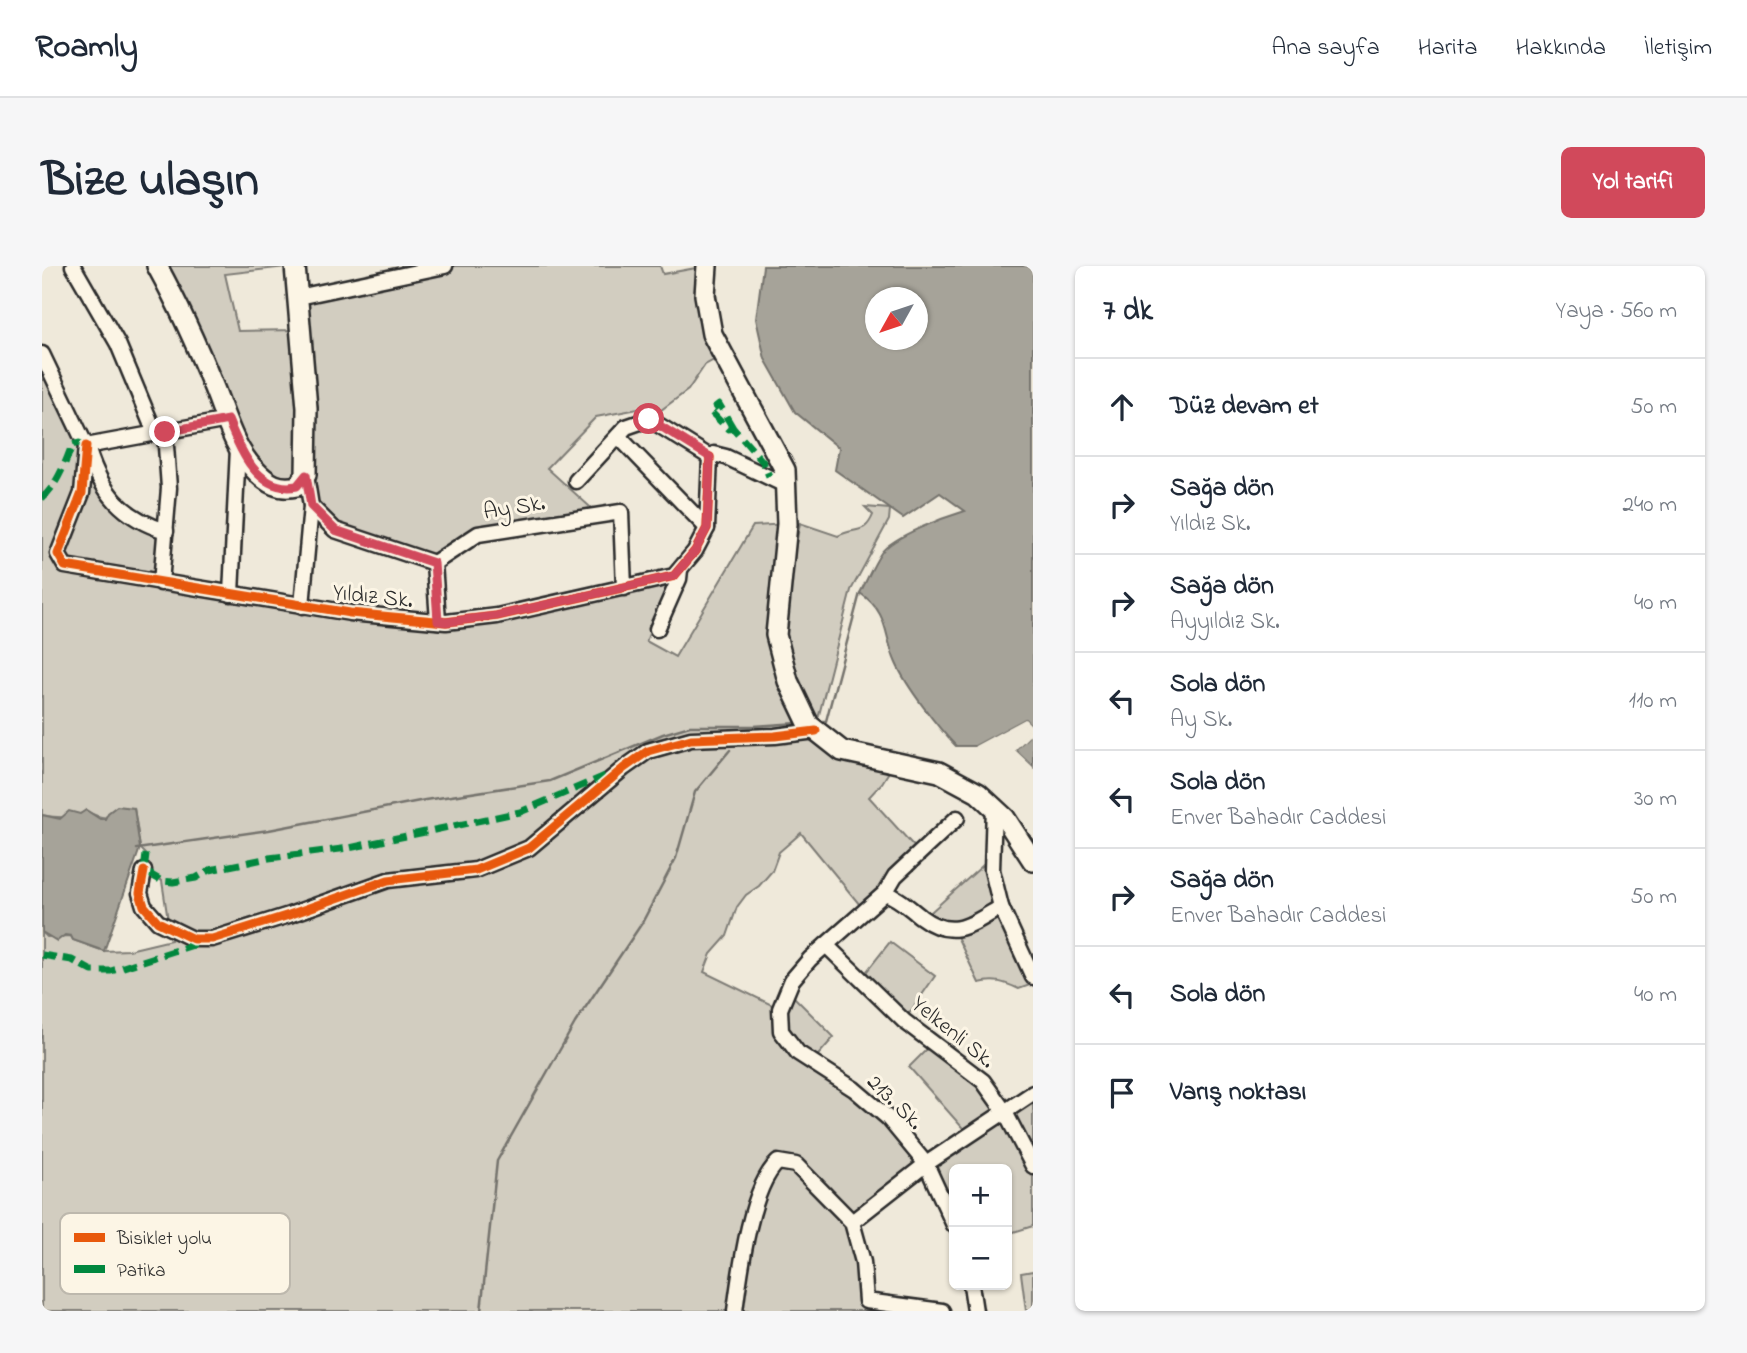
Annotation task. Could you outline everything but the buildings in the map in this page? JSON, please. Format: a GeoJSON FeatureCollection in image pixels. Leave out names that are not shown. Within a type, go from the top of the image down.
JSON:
{"type":"FeatureCollection","features":[{"type":"Feature","properties":{"kind":"main road"},"geometry":{"type":"LineString","coordinates":[[157,266],[181,309],[239,446],[253,468],[267,481],[283,489],[297,486],[306,475],[307,408],[295,266]]}},
{"type":"Feature","properties":{"kind":"main road"},"geometry":{"type":"LineString","coordinates":[[707,266],[705,295],[712,334],[785,470],[787,524],[776,635],[788,681],[814,729],[842,751],[939,772],[978,793],[1005,818],[1033,861]]}},
{"type":"Feature","properties":{"kind":"street"},"geometry":{"type":"LineString","coordinates":[[73,266],[118,344],[160,432],[169,488],[161,583]]}},
{"type":"Feature","properties":{"kind":"street"},"geometry":{"type":"LineString","coordinates":[[298,297],[445,266]]}},
{"type":"Feature","properties":{"kind":"street"},"geometry":{"type":"LineString","coordinates":[[42,354],[107,493],[138,519],[166,531]]}},
{"type":"Feature","properties":{"kind":"street"},"geometry":{"type":"LineString","coordinates":[[576,481],[626,428],[649,419],[710,457]]}},
{"type":"Feature","properties":{"kind":"street"},"geometry":{"type":"LineString","coordinates":[[86,446],[228,420]]}},
{"type":"Feature","properties":{"kind":"street"},"geometry":{"type":"LineString","coordinates":[[618,436],[707,528]]}},
{"type":"Feature","properties":{"kind":"street","name":"Yıldız Sk."},"geometry":{"type":"LineString","coordinates":[[86,446],[82,494],[58,554],[65,566],[302,607],[438,621],[496,616],[674,576],[680,570]]}},
{"type":"Feature","properties":{"kind":"street"},"geometry":{"type":"LineString","coordinates":[[231,594],[239,446]]}},
{"type":"Feature","properties":{"kind":"street"},"geometry":{"type":"LineString","coordinates":[[710,457],[714,454],[726,457],[785,485]]}},
{"type":"Feature","properties":{"kind":"street"},"geometry":{"type":"LineString","coordinates":[[657,629],[680,579],[680,570],[695,551],[707,528],[710,457]]}},
{"type":"Feature","properties":{"kind":"street"},"geometry":{"type":"LineString","coordinates":[[302,607],[311,506],[306,475]]}},
{"type":"Feature","properties":{"kind":"street"},"geometry":{"type":"LineString","coordinates":[[311,506],[335,530],[434,563],[438,621]]}},
{"type":"Feature","properties":{"kind":"street","name":"Ay Sk."},"geometry":{"type":"LineString","coordinates":[[434,563],[478,534],[621,512],[624,588]]}},
{"type":"Feature","properties":{"kind":"street"},"geometry":{"type":"LineString","coordinates":[[144,871],[140,892],[144,906],[158,922],[193,939],[212,939],[388,880],[476,870],[529,848],[648,751],[691,738],[775,736],[814,729]]}},
{"type":"Feature","properties":{"kind":"street"},"geometry":{"type":"LineString","coordinates":[[994,806],[992,870],[1001,907],[1033,977]]}},
{"type":"Feature","properties":{"kind":"street"},"geometry":{"type":"LineString","coordinates":[[826,945],[885,893],[895,876],[957,818]]}},
{"type":"Feature","properties":{"kind":"street"},"geometry":{"type":"LineString","coordinates":[[885,893],[897,897],[923,919],[940,928],[954,930],[970,926],[1001,907]]}},
{"type":"Feature","properties":{"kind":"street","name":"213. Sk."},"geometry":{"type":"LineString","coordinates":[[826,945],[792,980],[780,1009],[781,1031],[798,1053],[854,1089],[888,1118],[926,1164],[949,1214]]}},
{"type":"Feature","properties":{"kind":"street","name":"Yelkenli Sk."},"geometry":{"type":"LineString","coordinates":[[826,945],[904,1021],[983,1081],[1005,1112],[1033,1166]]}},
{"type":"Feature","properties":{"kind":"street"},"geometry":{"type":"LineString","coordinates":[[852,1222],[926,1164],[1033,1093]]}},
{"type":"Feature","properties":{"kind":"street"},"geometry":{"type":"LineString","coordinates":[[735,1311],[745,1239],[768,1171],[778,1161],[796,1165],[852,1222],[863,1262],[863,1306],[942,1311]]}},
{"type":"Feature","properties":{"kind":"street"},"geometry":{"type":"LineString","coordinates":[[972,1290],[975,1311]]}},
{"type":"Feature","properties":{"kind":"shaded area"},"geometry":{"type":"Polygon","coordinates":[[[157,266],[295,266],[225,274],[238,331],[300,330],[298,297],[402,275],[401,266],[660,266],[663,274],[707,266],[723,355],[705,365],[688,390],[649,419],[643,408],[596,417],[547,468],[599,515],[478,534],[434,563],[335,530],[297,486],[253,469],[157,266]]]}},
{"type":"Feature","properties":{"kind":"shaded area"},"geometry":{"type":"Polygon","coordinates":[[[763,266],[1033,266],[1033,727],[1025,719],[975,746],[956,746],[915,695],[896,663],[881,617],[870,601],[860,593],[878,558],[887,547],[920,528],[965,511],[940,493],[903,518],[835,470],[839,448],[795,412],[765,359],[756,319],[763,266]]]}},
{"type":"Feature","properties":{"kind":"shaded area"},"geometry":{"type":"Polygon","coordinates":[[[42,354],[107,493],[166,531],[161,582],[446,622],[674,576],[646,641],[675,657],[753,526],[787,524],[776,635],[809,725],[842,751],[895,762],[869,797],[920,853],[864,910],[801,833],[779,852],[772,871],[737,907],[727,936],[711,954],[704,972],[780,1009],[788,991],[834,1037],[812,1062],[854,1089],[926,1164],[969,1135],[909,1067],[932,1044],[983,1081],[1004,1111],[1033,1093],[1033,1148],[1026,1150],[1033,1166],[1033,1226],[1012,1232],[1012,1164],[949,1164],[949,1214],[926,1165],[852,1222],[866,1301],[905,1311],[42,1311],[42,932],[47,937],[71,936],[73,940],[104,951],[129,950],[171,940],[162,881],[144,871],[146,854],[140,848],[134,808],[115,816],[100,817],[86,811],[54,817],[42,815],[42,354]]]}},
{"type":"Feature","properties":{"kind":"shaded area"},"geometry":{"type":"Polygon","coordinates":[[[865,507],[890,509],[889,520],[851,590],[819,715],[814,720],[787,655],[782,617],[800,523],[838,536],[867,525],[873,515],[865,507]]]}},
{"type":"Feature","properties":{"kind":"shaded area"},"geometry":{"type":"Polygon","coordinates":[[[1033,732],[1033,767],[1015,750],[1033,732]]]}},
{"type":"Feature","properties":{"kind":"shaded area"},"geometry":{"type":"Polygon","coordinates":[[[117,806],[134,808],[140,848],[104,951],[73,940],[71,936],[65,935],[57,941],[42,932],[42,815],[60,819],[69,811],[80,814],[86,810],[100,819],[105,819],[117,806]]]}},
{"type":"Feature","properties":{"kind":"shaded area"},"geometry":{"type":"Polygon","coordinates":[[[992,857],[1033,984],[1019,989],[999,982],[979,983],[954,930],[923,919],[992,857]]]}},
{"type":"Feature","properties":{"kind":"shaded area"},"geometry":{"type":"Polygon","coordinates":[[[890,942],[935,976],[904,1021],[860,980],[890,942]]]}},
{"type":"Feature","properties":{"kind":"shaded area"},"geometry":{"type":"Polygon","coordinates":[[[1033,1271],[1033,1311],[1026,1311],[1021,1273],[1033,1271]]]}},
{"type":"Feature","properties":{"kind":"pier"},"geometry":{"type":"Polygon","coordinates":[[[1025,719],[1033,727],[1033,732],[1015,750],[1033,767],[1033,771],[1011,751],[1030,730],[1024,723],[973,749],[975,746],[1025,719]]]}},
{"type":"Feature","properties":{"kind":"waterway"},"geometry":{"type":"LineString","coordinates":[[817,721],[826,721],[860,593]]}},
{"type":"Feature","properties":{"kind":"waterway"},"geometry":{"type":"LineString","coordinates":[[137,849],[269,830],[425,800],[550,781],[663,734],[690,726],[798,723]]}},
{"type":"Feature","properties":{"kind":"waterway"},"geometry":{"type":"LineString","coordinates":[[481,1311],[497,1161],[575,1023],[642,923],[676,858],[695,792],[730,750]]}},
{"type":"Feature","properties":{"kind":"marked path"},"geometry":{"type":"LineString","coordinates":[[733,428],[719,404],[710,411],[728,429],[733,428],[763,462],[769,476]]}},
{"type":"Feature","properties":{"kind":"marked path"},"geometry":{"type":"LineString","coordinates":[[42,498],[56,481],[72,445],[79,443],[86,446]]}},
{"type":"Feature","properties":{"kind":"marked path"},"geometry":{"type":"LineString","coordinates":[[146,854],[144,871],[162,881],[173,882],[196,878],[210,870],[269,858],[349,848],[520,812],[605,776]]}},
{"type":"Feature","properties":{"kind":"marked path"},"geometry":{"type":"LineString","coordinates":[[42,955],[72,960],[92,971],[111,971],[202,942]]}},
{"type":"Feature","properties":{"kind":"cycle path"},"geometry":{"type":"LineString","coordinates":[[86,446],[82,493],[58,554],[65,566],[350,613],[446,622],[497,616],[674,576],[695,551],[707,528],[710,457]]}},
{"type":"Feature","properties":{"kind":"cycle path"},"geometry":{"type":"LineString","coordinates":[[144,871],[140,893],[144,906],[158,922],[193,939],[212,939],[388,880],[476,870],[529,848],[648,751],[691,739],[775,736],[816,731]]}},
{"type":"Feature","properties":{"kind":"route"},"geometry":{"type":"LineString","coordinates":[[165,432],[228,420],[239,446],[253,468],[267,481],[283,489],[297,486],[306,475],[311,506],[335,530],[434,563],[438,621],[446,622],[496,616],[624,588],[674,576],[685,565],[707,528],[710,457],[649,419]]}}]}
